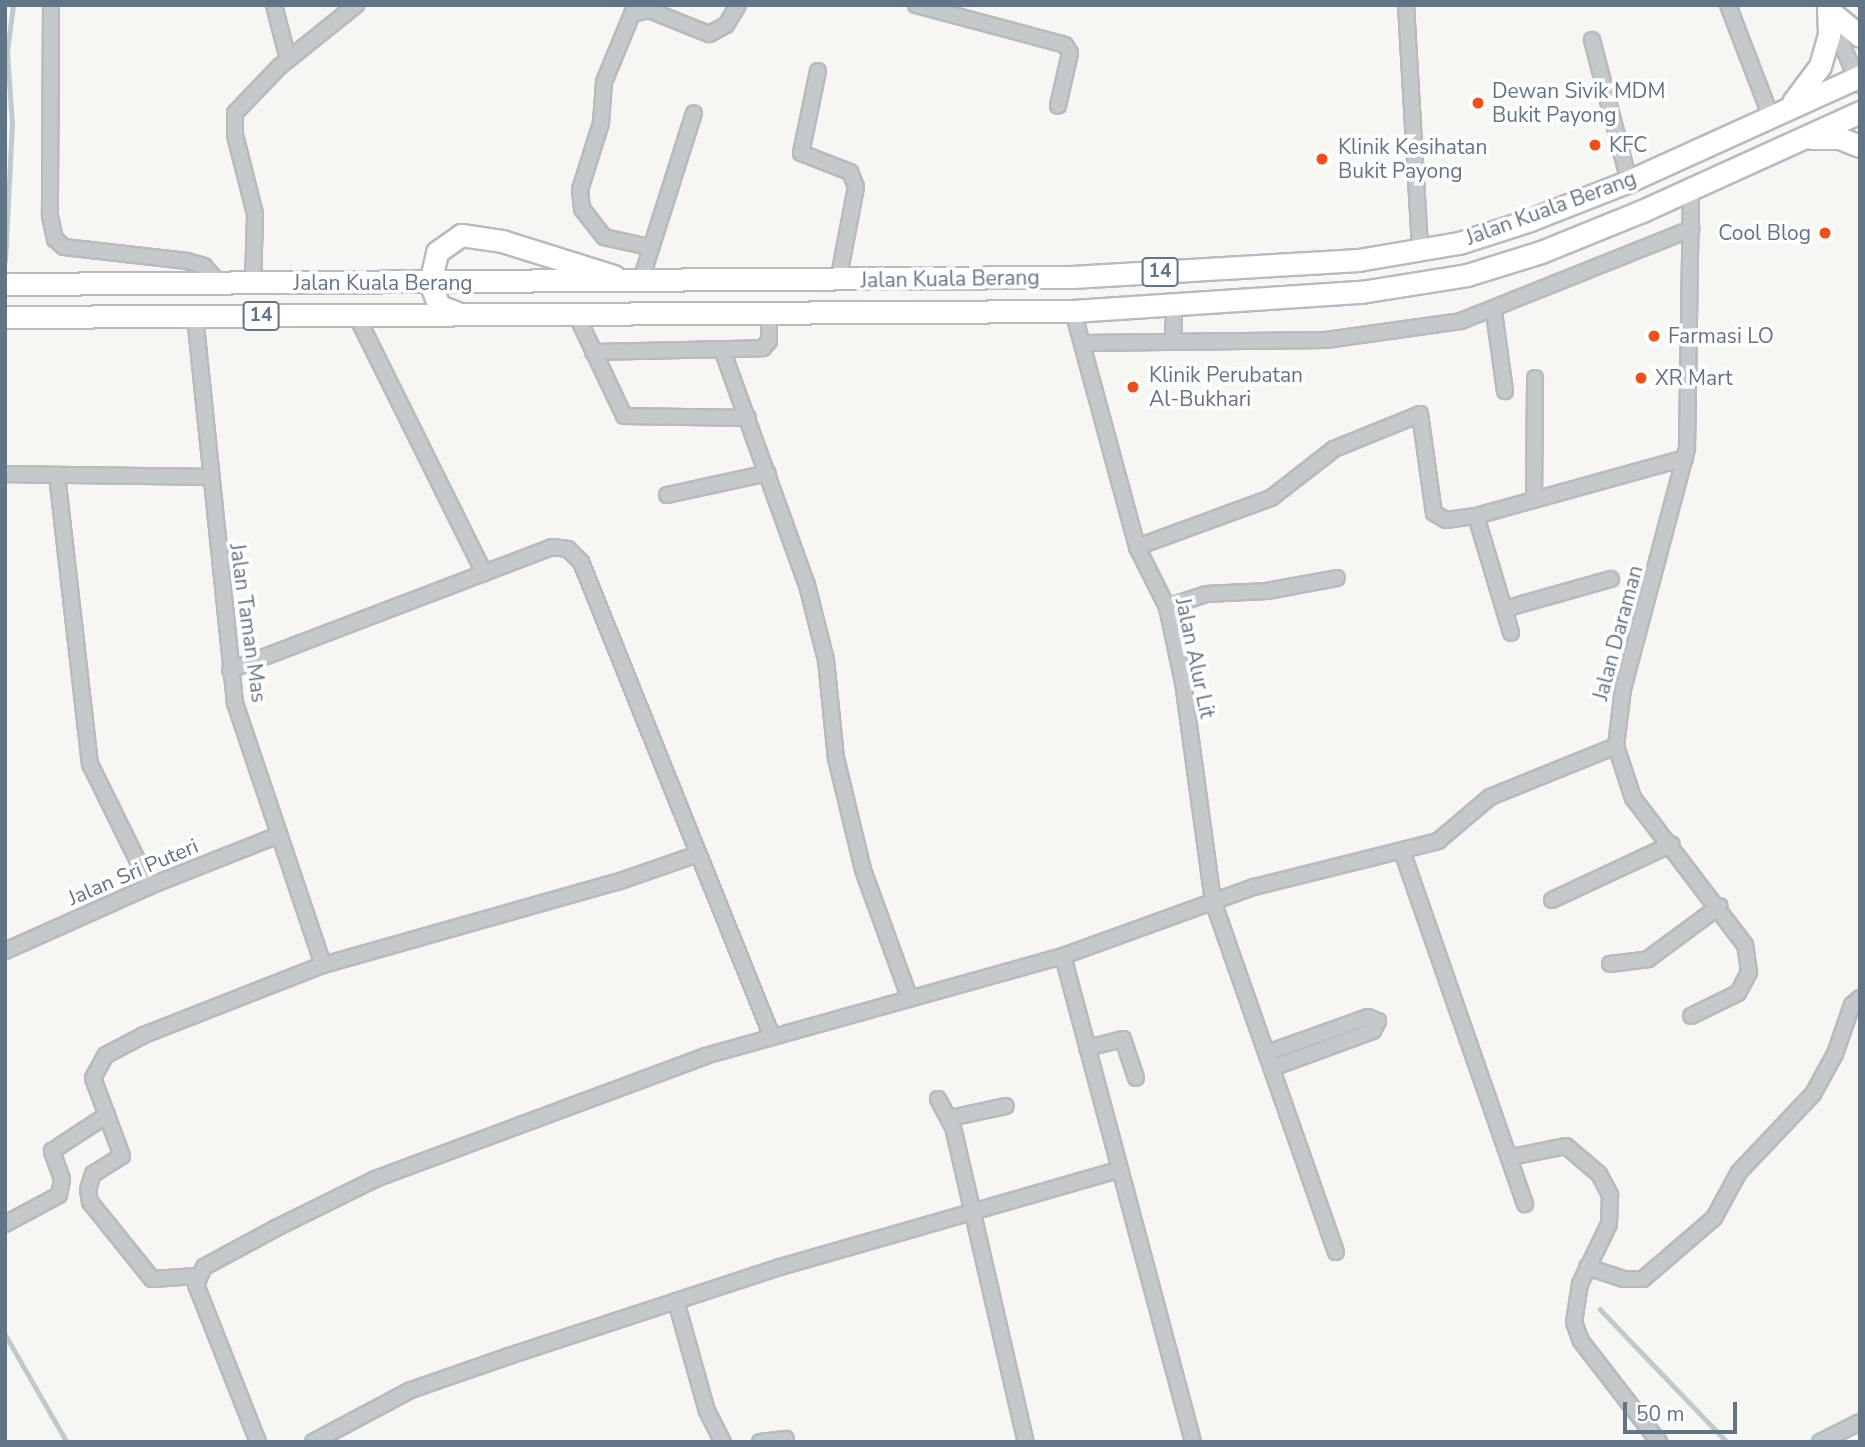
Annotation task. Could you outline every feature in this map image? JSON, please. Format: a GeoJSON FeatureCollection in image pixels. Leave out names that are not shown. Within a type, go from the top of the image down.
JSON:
{"type":"FeatureCollection","features":[{"type":"Feature","properties":{"kind":"highway"},"geometry":{"type":"LineString","coordinates":[[1779,113],[1820,66],[1829,34],[1827,8]]}},
{"type":"Feature","properties":{"kind":"highway"},"geometry":{"type":"LineString","coordinates":[[1827,8],[1860,36]]}},
{"type":"Feature","properties":{"kind":"highway","name":"Jalan Kuala Berang"},"geometry":{"type":"LineString","coordinates":[[5,284],[638,283],[1072,277],[1358,260],[1420,250],[1530,220],[1629,181],[1858,80]]}},
{"type":"Feature","properties":{"kind":"highway","name":"Jalan Kuala Berang"},"geometry":{"type":"LineString","coordinates":[[5,317],[769,315],[1073,311],[1361,292],[1467,275],[1578,238],[1860,113]]}},
{"type":"Feature","properties":{"kind":"highway"},"geometry":{"type":"LineString","coordinates":[[1799,140],[1822,136],[1860,146]]}},
{"type":"Feature","properties":{"kind":"highway"},"geometry":{"type":"LineString","coordinates":[[479,316],[439,306],[430,283],[437,252],[461,235],[502,241],[638,283]]}},
{"type":"Feature","properties":{"kind":"street"},"geometry":{"type":"LineString","coordinates":[[51,5],[50,216],[55,239],[64,247],[187,261],[204,267],[219,283]]}},
{"type":"Feature","properties":{"kind":"street"},"geometry":{"type":"LineString","coordinates":[[274,5],[288,60]]}},
{"type":"Feature","properties":{"kind":"street"},"geometry":{"type":"LineString","coordinates":[[253,283],[255,214],[233,123],[243,104],[288,60],[356,5]]}},
{"type":"Feature","properties":{"kind":"street"},"geometry":{"type":"LineString","coordinates":[[649,247],[604,237],[582,209],[580,190],[599,135],[601,96],[626,22],[640,10],[709,34],[726,25],[738,5]]}},
{"type":"Feature","properties":{"kind":"street"},"geometry":{"type":"LineString","coordinates":[[916,5],[1065,45],[1070,53],[1058,106]]}},
{"type":"Feature","properties":{"kind":"street"},"geometry":{"type":"LineString","coordinates":[[1406,5],[1420,250]]}},
{"type":"Feature","properties":{"kind":"street"},"geometry":{"type":"LineString","coordinates":[[1728,5],[1779,113]]}},
{"type":"Feature","properties":{"kind":"street"},"geometry":{"type":"LineString","coordinates":[[1827,8],[1858,80]]}},
{"type":"Feature","properties":{"kind":"street"},"geometry":{"type":"LineString","coordinates":[[1592,40],[1629,181]]}},
{"type":"Feature","properties":{"kind":"street"},"geometry":{"type":"LineString","coordinates":[[818,71],[802,153],[850,172],[856,187],[838,281]]}},
{"type":"Feature","properties":{"kind":"street"},"geometry":{"type":"LineString","coordinates":[[638,283],[694,113]]}},
{"type":"Feature","properties":{"kind":"street","name":"Jalan Daraman"},"geometry":{"type":"LineString","coordinates":[[1691,189],[1685,458],[1623,690],[1616,746],[1633,798],[1720,906],[1745,945],[1749,972],[1738,993],[1691,1016]]}},
{"type":"Feature","properties":{"kind":"street"},"geometry":{"type":"LineString","coordinates":[[1082,343],[1326,340],[1449,323],[1494,312],[1691,229]]}},
{"type":"Feature","properties":{"kind":"street"},"geometry":{"type":"LineString","coordinates":[[1173,341],[1174,304]]}},
{"type":"Feature","properties":{"kind":"street","name":"Jalan Alur Lit"},"geometry":{"type":"LineString","coordinates":[[1073,311],[1137,547],[1167,607],[1183,682],[1213,901],[1336,1252]]}},
{"type":"Feature","properties":{"kind":"street"},"geometry":{"type":"LineString","coordinates":[[1494,312],[1505,391]]}},
{"type":"Feature","properties":{"kind":"street"},"geometry":{"type":"LineString","coordinates":[[593,352],[723,352],[768,345],[769,315]]}},
{"type":"Feature","properties":{"kind":"street","name":"Jalan Taman Mas"},"geometry":{"type":"LineString","coordinates":[[195,316],[209,477],[235,703],[323,965]]}},
{"type":"Feature","properties":{"kind":"street"},"geometry":{"type":"LineString","coordinates":[[577,316],[624,416],[748,418]]}},
{"type":"Feature","properties":{"kind":"street"},"geometry":{"type":"LineString","coordinates":[[357,317],[484,573]]}},
{"type":"Feature","properties":{"kind":"street"},"geometry":{"type":"LineString","coordinates":[[723,352],[807,585],[826,660],[836,758],[863,870],[910,999]]}},
{"type":"Feature","properties":{"kind":"street"},"geometry":{"type":"LineString","coordinates":[[1534,499],[1535,378]]}},
{"type":"Feature","properties":{"kind":"street"},"geometry":{"type":"LineString","coordinates":[[1137,547],[1271,498],[1334,449],[1420,414],[1434,513],[1446,520],[1476,516],[1685,458]]}},
{"type":"Feature","properties":{"kind":"street"},"geometry":{"type":"LineString","coordinates":[[667,495],[768,473]]}},
{"type":"Feature","properties":{"kind":"street"},"geometry":{"type":"LineString","coordinates":[[5,474],[209,477]]}},
{"type":"Feature","properties":{"kind":"street"},"geometry":{"type":"LineString","coordinates":[[57,475],[90,764],[150,886]]}},
{"type":"Feature","properties":{"kind":"street"},"geometry":{"type":"LineString","coordinates":[[1476,516],[1511,633]]}},
{"type":"Feature","properties":{"kind":"street"},"geometry":{"type":"LineString","coordinates":[[230,670],[552,547],[560,546],[576,554],[771,1034]]}},
{"type":"Feature","properties":{"kind":"street"},"geometry":{"type":"LineString","coordinates":[[1167,607],[1206,594],[1267,591],[1337,578]]}},
{"type":"Feature","properties":{"kind":"street"},"geometry":{"type":"LineString","coordinates":[[1504,609],[1611,579]]}},
{"type":"Feature","properties":{"kind":"street"},"geometry":{"type":"LineString","coordinates":[[698,854],[617,882],[323,965],[144,1035],[106,1055],[93,1078],[122,1156],[93,1174],[88,1190],[90,1202],[152,1279],[197,1276],[228,1254],[375,1179],[601,1092],[771,1034],[1063,956],[1213,901],[1402,851],[1446,836],[1490,797],[1616,746]]}},
{"type":"Feature","properties":{"kind":"street","name":"Jalan Sri Puteri"},"geometry":{"type":"LineString","coordinates":[[5,951],[150,886],[279,835]]}},
{"type":"Feature","properties":{"kind":"street"},"geometry":{"type":"LineString","coordinates":[[1552,900],[1672,844]]}},
{"type":"Feature","properties":{"kind":"street"},"geometry":{"type":"LineString","coordinates":[[1402,851],[1511,1157],[1525,1204]]}},
{"type":"Feature","properties":{"kind":"street"},"geometry":{"type":"LineString","coordinates":[[1609,964],[1648,959],[1720,906]]}},
{"type":"Feature","properties":{"kind":"street"},"geometry":{"type":"LineString","coordinates":[[1063,956],[1118,1170],[1193,1442]]}},
{"type":"Feature","properties":{"kind":"street"},"geometry":{"type":"LineString","coordinates":[[1587,1267],[1623,1279],[1643,1279],[1714,1218],[1739,1172],[1813,1094],[1852,1005],[1860,999]]}},
{"type":"Feature","properties":{"kind":"street"},"geometry":{"type":"LineString","coordinates":[[1267,1053],[1368,1017],[1378,1021],[1373,1031],[1272,1068]]}},
{"type":"Feature","properties":{"kind":"street"},"geometry":{"type":"LineString","coordinates":[[1087,1048],[1123,1039],[1136,1078]]}},
{"type":"Feature","properties":{"kind":"street"},"geometry":{"type":"LineString","coordinates":[[937,1099],[950,1118],[974,1210],[1026,1442]]}},
{"type":"Feature","properties":{"kind":"street"},"geometry":{"type":"LineString","coordinates":[[950,1118],[1006,1105]]}},
{"type":"Feature","properties":{"kind":"street"},"geometry":{"type":"LineString","coordinates":[[5,1224],[60,1195],[62,1179],[52,1151],[107,1115]]}},
{"type":"Feature","properties":{"kind":"street"},"geometry":{"type":"LineString","coordinates":[[1511,1157],[1566,1146],[1599,1174],[1612,1205],[1609,1224],[1587,1267],[1574,1322],[1581,1341],[1659,1442]]}},
{"type":"Feature","properties":{"kind":"street"},"geometry":{"type":"LineString","coordinates":[[313,1442],[411,1390],[676,1301],[974,1210],[1118,1170]]}},
{"type":"Feature","properties":{"kind":"street"},"geometry":{"type":"LineString","coordinates":[[197,1276],[199,1295],[258,1442]]}},
{"type":"Feature","properties":{"kind":"street"},"geometry":{"type":"LineString","coordinates":[[676,1301],[707,1411],[723,1442]]}},
{"type":"Feature","properties":{"kind":"street"},"geometry":{"type":"LineString","coordinates":[[1820,1442],[1860,1422]]}},
{"type":"Feature","properties":{"kind":"street"},"geometry":{"type":"LineString","coordinates":[[760,1442],[786,1439]]}},
{"type":"Feature","properties":{"kind":"waterway"},"geometry":{"type":"LineString","coordinates":[[5,261],[12,125],[7,52],[13,5]]}},
{"type":"Feature","properties":{"kind":"waterway"},"geometry":{"type":"LineString","coordinates":[[1600,1309],[1727,1442]]}},
{"type":"Feature","properties":{"kind":"waterway"},"geometry":{"type":"LineString","coordinates":[[5,1334],[67,1442]]}},
{"type":"Feature","properties":{"kind":"place","name":"Dewan Sivik MDM Bukit Payong"},"geometry":{"type":"Point","coordinates":[1478,103]}},
{"type":"Feature","properties":{"kind":"place","name":"KFC"},"geometry":{"type":"Point","coordinates":[1595,145]}},
{"type":"Feature","properties":{"kind":"place","name":"Klinik Kesihatan Bukit Payong"},"geometry":{"type":"Point","coordinates":[1322,159]}},
{"type":"Feature","properties":{"kind":"place","name":"Cool Blog"},"geometry":{"type":"Point","coordinates":[1825,233]}},
{"type":"Feature","properties":{"kind":"place","name":"Farmasi LO"},"geometry":{"type":"Point","coordinates":[1654,336]}},
{"type":"Feature","properties":{"kind":"place","name":"XR Mart"},"geometry":{"type":"Point","coordinates":[1641,378]}},
{"type":"Feature","properties":{"kind":"place","name":"Klinik Perubatan Al-Bukhari"},"geometry":{"type":"Point","coordinates":[1133,387]}}]}
